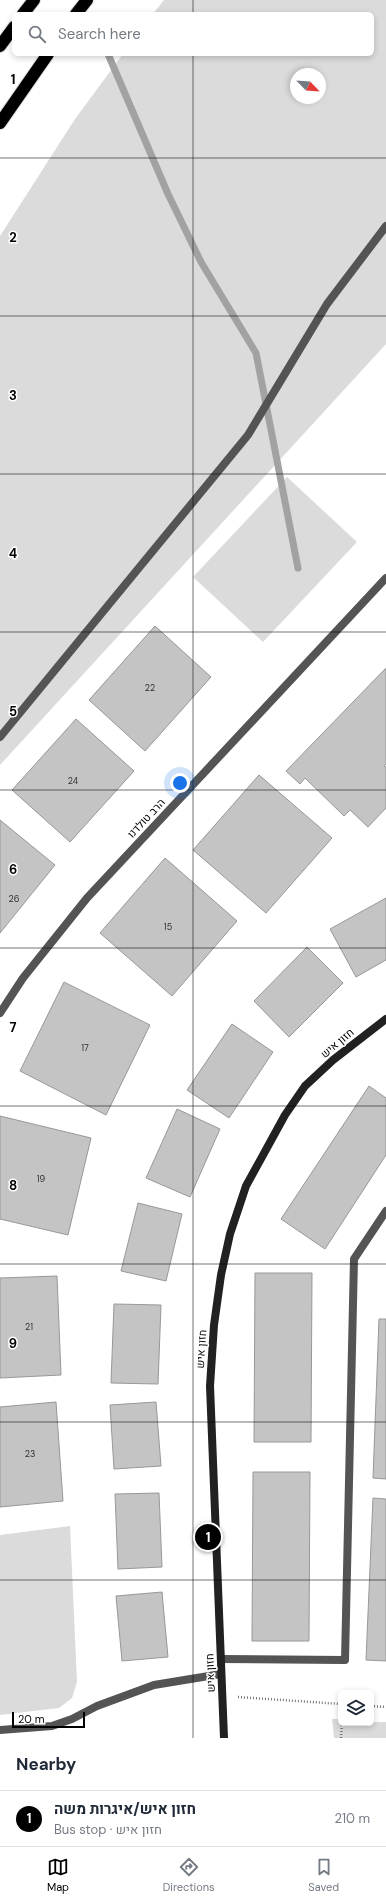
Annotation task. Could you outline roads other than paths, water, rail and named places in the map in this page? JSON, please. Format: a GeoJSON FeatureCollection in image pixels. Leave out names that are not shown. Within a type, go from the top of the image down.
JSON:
{"type":"FeatureCollection","features":[{"type":"Feature","properties":{"kind":"highway"},"geometry":{"type":"LineString","coordinates":[[25,12],[34,0]]}},
{"type":"Feature","properties":{"kind":"highway"},"geometry":{"type":"LineString","coordinates":[[78,12],[87,0]]}},
{"type":"Feature","properties":{"kind":"highway"},"geometry":{"type":"LineString","coordinates":[[0,46],[12,30]]}},
{"type":"Feature","properties":{"kind":"highway"},"geometry":{"type":"LineString","coordinates":[[0,123],[47,56]]}},
{"type":"Feature","properties":{"kind":"street"},"geometry":{"type":"LineString","coordinates":[[0,737],[248,435],[327,304],[386,226]]}},
{"type":"Feature","properties":{"kind":"street","name":"הרב טולדנו"},"geometry":{"type":"LineString","coordinates":[[0,1013],[23,978],[87,898],[386,578]]}},
{"type":"Feature","properties":{"kind":"street","name":"חזון איש"},"geometry":{"type":"LineString","coordinates":[[224,1738],[210,1386],[214,1325],[221,1275],[230,1234],[249,1180],[285,1115],[305,1086],[333,1060],[386,1019]]}},
{"type":"Feature","properties":{"kind":"street"},"geometry":{"type":"LineString","coordinates":[[221,1659],[345,1660],[354,1258],[386,1211]]}},
{"type":"Feature","properties":{"kind":"street"},"geometry":{"type":"LineString","coordinates":[[0,1730],[52,1726],[72,1719],[97,1706],[154,1685],[221,1674]]}},
{"type":"Feature","properties":{"kind":"waterway"},"geometry":{"type":"LineString","coordinates":[[109,56],[168,194],[201,262],[256,353],[298,568]]}},
{"type":"Feature","properties":{"kind":"place","name":"חזון איש/איגרות משה"},"geometry":{"type":"Point","coordinates":[208,1537]}}]}
